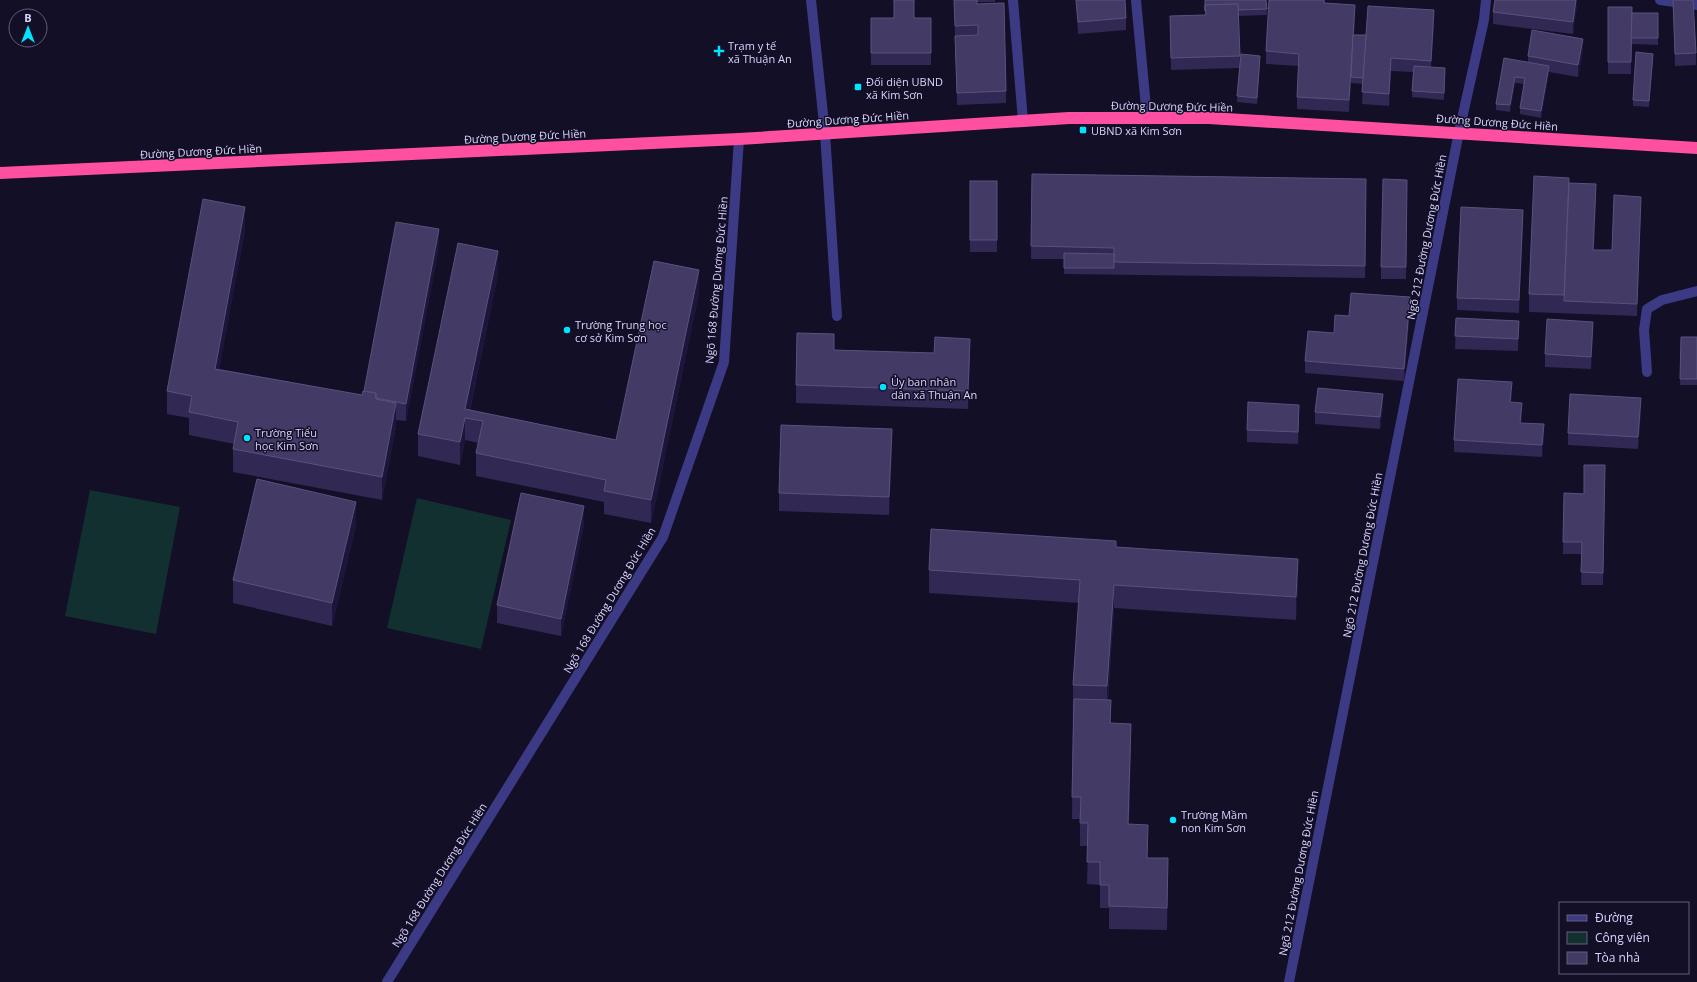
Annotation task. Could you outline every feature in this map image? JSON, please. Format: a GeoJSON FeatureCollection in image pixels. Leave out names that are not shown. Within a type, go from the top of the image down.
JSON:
{"type":"FeatureCollection","features":[{"type":"Feature","properties":{"kind":"highway","name":"Đường Dương Đức Hiền"},"geometry":{"type":"LineString","coordinates":[[0,173],[739,139],[1069,118],[1209,118],[1459,132],[1697,148]]}},
{"type":"Feature","properties":{"kind":"street"},"geometry":{"type":"LineString","coordinates":[[811,0],[825,133],[837,316]]}},
{"type":"Feature","properties":{"kind":"street"},"geometry":{"type":"LineString","coordinates":[[1013,0],[1023,121]]}},
{"type":"Feature","properties":{"kind":"street"},"geometry":{"type":"LineString","coordinates":[[1136,0],[1147,118]]}},
{"type":"Feature","properties":{"kind":"street","name":"Ngõ 212 Đường Dương Đức Hiền"},"geometry":{"type":"LineString","coordinates":[[1289,982],[1459,132],[1484,20],[1486,0]]}},
{"type":"Feature","properties":{"kind":"street"},"geometry":{"type":"LineString","coordinates":[[1660,0],[1697,5]]}},
{"type":"Feature","properties":{"kind":"street","name":"Ngõ 168 Đường Dương Đức Hiền"},"geometry":{"type":"LineString","coordinates":[[387,982],[663,537],[724,362],[739,139]]}},
{"type":"Feature","properties":{"kind":"street"},"geometry":{"type":"LineString","coordinates":[[1647,372],[1644,330],[1647,309],[1662,300],[1697,291]]}},
{"type":"Feature","properties":{"kind":"green space"},"geometry":{"type":"Polygon","coordinates":[[[90,490],[180,507],[156,634],[65,616],[90,490]]]}},
{"type":"Feature","properties":{"kind":"green space"},"geometry":{"type":"Polygon","coordinates":[[[417,498],[511,520],[481,649],[387,628],[417,498]]]}},
{"type":"Feature","properties":{"kind":"building"},"geometry":{"type":"Polygon","coordinates":[[[894,0],[914,0],[914,18],[931,18],[931,53],[871,53],[871,18],[894,18],[894,0]]]}},
{"type":"Feature","properties":{"kind":"building"},"geometry":{"type":"Polygon","coordinates":[[[954,0],[977,0],[977,4],[1004,3],[1006,91],[957,93],[955,36],[978,35],[978,25],[955,26],[954,0]]]}},
{"type":"Feature","properties":{"kind":"building"},"geometry":{"type":"Polygon","coordinates":[[[1076,0],[1125,0],[1126,18],[1078,22],[1076,0]]]}},
{"type":"Feature","properties":{"kind":"building"},"geometry":{"type":"Polygon","coordinates":[[[1205,0],[1266,0],[1267,9],[1238,10],[1238,4],[1205,5],[1205,0]]]}},
{"type":"Feature","properties":{"kind":"building"},"geometry":{"type":"Polygon","coordinates":[[[1269,0],[1324,0],[1324,3],[1355,5],[1349,100],[1297,97],[1299,54],[1266,51],[1269,0]]]}},
{"type":"Feature","properties":{"kind":"building"},"geometry":{"type":"Polygon","coordinates":[[[1495,0],[1576,0],[1573,22],[1493,12],[1495,0]]]}},
{"type":"Feature","properties":{"kind":"building"},"geometry":{"type":"Polygon","coordinates":[[[1673,0],[1693,0],[1696,53],[1675,54],[1673,0]]]}},
{"type":"Feature","properties":{"kind":"building"},"geometry":{"type":"Polygon","coordinates":[[[1238,4],[1240,56],[1171,58],[1170,16],[1206,15],[1205,5],[1238,4]]]}},
{"type":"Feature","properties":{"kind":"building"},"geometry":{"type":"Polygon","coordinates":[[[1368,6],[1434,10],[1431,61],[1391,58],[1389,94],[1362,92],[1368,6]]]}},
{"type":"Feature","properties":{"kind":"building"},"geometry":{"type":"Polygon","coordinates":[[[1608,7],[1632,7],[1631,62],[1608,62],[1608,7]]]}},
{"type":"Feature","properties":{"kind":"building"},"geometry":{"type":"Polygon","coordinates":[[[1632,13],[1658,13],[1658,38],[1631,38],[1632,13]]]}},
{"type":"Feature","properties":{"kind":"building"},"geometry":{"type":"Polygon","coordinates":[[[1532,30],[1583,39],[1578,65],[1528,56],[1532,30]]]}},
{"type":"Feature","properties":{"kind":"building"},"geometry":{"type":"Polygon","coordinates":[[[1353,35],[1366,35],[1363,78],[1351,77],[1353,35]]]}},
{"type":"Feature","properties":{"kind":"building"},"geometry":{"type":"Polygon","coordinates":[[[1636,52],[1653,54],[1649,101],[1633,100],[1636,52]]]}},
{"type":"Feature","properties":{"kind":"building"},"geometry":{"type":"Polygon","coordinates":[[[1241,54],[1260,56],[1257,98],[1237,96],[1241,54]]]}},
{"type":"Feature","properties":{"kind":"building"},"geometry":{"type":"Polygon","coordinates":[[[1504,58],[1549,66],[1541,111],[1520,108],[1525,78],[1515,77],[1510,105],[1496,104],[1504,58]]]}},
{"type":"Feature","properties":{"kind":"building"},"geometry":{"type":"Polygon","coordinates":[[[1414,66],[1445,68],[1444,93],[1412,91],[1414,66]]]}},
{"type":"Feature","properties":{"kind":"building"},"geometry":{"type":"Polygon","coordinates":[[[1032,174],[1366,179],[1365,266],[1114,262],[1114,248],[1031,246],[1032,174]]]}},
{"type":"Feature","properties":{"kind":"building"},"geometry":{"type":"Polygon","coordinates":[[[1534,176],[1569,178],[1564,295],[1529,294],[1534,176]]]}},
{"type":"Feature","properties":{"kind":"building"},"geometry":{"type":"Polygon","coordinates":[[[1383,179],[1407,180],[1406,267],[1381,267],[1383,179]]]}},
{"type":"Feature","properties":{"kind":"building"},"geometry":{"type":"Polygon","coordinates":[[[970,181],[997,181],[997,240],[970,240],[970,181]]]}},
{"type":"Feature","properties":{"kind":"building"},"geometry":{"type":"Polygon","coordinates":[[[1569,183],[1596,184],[1593,250],[1612,250],[1614,195],[1641,197],[1637,304],[1564,301],[1569,183]]]}},
{"type":"Feature","properties":{"kind":"building"},"geometry":{"type":"Polygon","coordinates":[[[203,199],[245,207],[215,369],[362,395],[363,391],[376,393],[376,399],[396,403],[382,477],[233,449],[238,422],[189,412],[192,396],[167,391],[203,199]]]}},
{"type":"Feature","properties":{"kind":"building"},"geometry":{"type":"Polygon","coordinates":[[[1461,207],[1523,210],[1519,300],[1457,298],[1461,207]]]}},
{"type":"Feature","properties":{"kind":"building"},"geometry":{"type":"Polygon","coordinates":[[[396,222],[439,229],[406,404],[376,398],[376,393],[364,391],[396,222]]]}},
{"type":"Feature","properties":{"kind":"building"},"geometry":{"type":"Polygon","coordinates":[[[458,243],[498,251],[465,409],[616,440],[654,261],[699,270],[651,500],[604,491],[606,480],[476,453],[483,421],[465,418],[460,442],[418,434],[458,243]]]}},
{"type":"Feature","properties":{"kind":"building"},"geometry":{"type":"Polygon","coordinates":[[[1064,253],[1114,254],[1114,268],[1064,268],[1064,253]]]}},
{"type":"Feature","properties":{"kind":"building"},"geometry":{"type":"Polygon","coordinates":[[[1351,293],[1410,297],[1404,369],[1305,361],[1308,331],[1334,333],[1335,315],[1349,316],[1351,293]]]}},
{"type":"Feature","properties":{"kind":"building"},"geometry":{"type":"Polygon","coordinates":[[[1456,318],[1519,321],[1518,339],[1455,336],[1456,318]]]}},
{"type":"Feature","properties":{"kind":"building"},"geometry":{"type":"Polygon","coordinates":[[[1547,319],[1593,322],[1591,357],[1545,354],[1547,319]]]}},
{"type":"Feature","properties":{"kind":"building"},"geometry":{"type":"Polygon","coordinates":[[[797,333],[834,334],[834,350],[934,353],[935,337],[970,339],[968,391],[796,385],[797,333]]]}},
{"type":"Feature","properties":{"kind":"building"},"geometry":{"type":"Polygon","coordinates":[[[1681,337],[1697,337],[1697,379],[1680,379],[1681,337]]]}},
{"type":"Feature","properties":{"kind":"building"},"geometry":{"type":"Polygon","coordinates":[[[1458,379],[1512,382],[1510,402],[1522,403],[1520,423],[1544,424],[1542,445],[1454,440],[1458,379]]]}},
{"type":"Feature","properties":{"kind":"building"},"geometry":{"type":"Polygon","coordinates":[[[1318,388],[1383,394],[1380,417],[1315,412],[1318,388]]]}},
{"type":"Feature","properties":{"kind":"building"},"geometry":{"type":"Polygon","coordinates":[[[1570,394],[1641,398],[1638,437],[1568,433],[1570,394]]]}},
{"type":"Feature","properties":{"kind":"building"},"geometry":{"type":"Polygon","coordinates":[[[1248,402],[1299,405],[1298,432],[1247,430],[1248,402]]]}},
{"type":"Feature","properties":{"kind":"building"},"geometry":{"type":"Polygon","coordinates":[[[781,425],[892,429],[889,497],[779,493],[781,425]]]}},
{"type":"Feature","properties":{"kind":"building"},"geometry":{"type":"Polygon","coordinates":[[[1584,465],[1605,465],[1603,573],[1581,572],[1582,542],[1563,542],[1564,493],[1584,494],[1584,465]]]}},
{"type":"Feature","properties":{"kind":"building"},"geometry":{"type":"Polygon","coordinates":[[[257,479],[356,502],[332,603],[233,580],[257,479]]]}},
{"type":"Feature","properties":{"kind":"building"},"geometry":{"type":"Polygon","coordinates":[[[521,493],[584,506],[561,619],[497,605],[521,493]]]}},
{"type":"Feature","properties":{"kind":"building"},"geometry":{"type":"Polygon","coordinates":[[[931,529],[1116,541],[1116,547],[1298,559],[1296,597],[1114,585],[1107,686],[1073,685],[1080,580],[929,570],[931,529]]]}},
{"type":"Feature","properties":{"kind":"building"},"geometry":{"type":"Polygon","coordinates":[[[1074,699],[1111,700],[1110,723],[1131,724],[1128,824],[1148,825],[1147,858],[1168,858],[1167,908],[1109,906],[1109,885],[1100,885],[1100,862],[1087,862],[1088,823],[1080,823],[1081,797],[1072,797],[1074,699]]]}},
{"type":"Feature","properties":{"kind":"place","name":"Trạm y tế xã Thuận An"},"geometry":{"type":"Point","coordinates":[719,51]}},
{"type":"Feature","properties":{"kind":"place","name":"Đối diện UBND xã Kim Sơn"},"geometry":{"type":"Point","coordinates":[858,87]}},
{"type":"Feature","properties":{"kind":"place","name":"UBND xã Kim Sơn"},"geometry":{"type":"Point","coordinates":[1083,130]}},
{"type":"Feature","properties":{"kind":"place","name":"Trường Trung học cơ sở Kim Sơn"},"geometry":{"type":"Point","coordinates":[567,330]}},
{"type":"Feature","properties":{"kind":"place","name":"Ủy ban nhân dân xã Thuận An"},"geometry":{"type":"Point","coordinates":[883,387]}},
{"type":"Feature","properties":{"kind":"place","name":"Trường Tiểu học Kim Sơn"},"geometry":{"type":"Point","coordinates":[247,438]}},
{"type":"Feature","properties":{"kind":"place","name":"Trường Mầm non Kim Sơn"},"geometry":{"type":"Point","coordinates":[1173,820]}}]}
